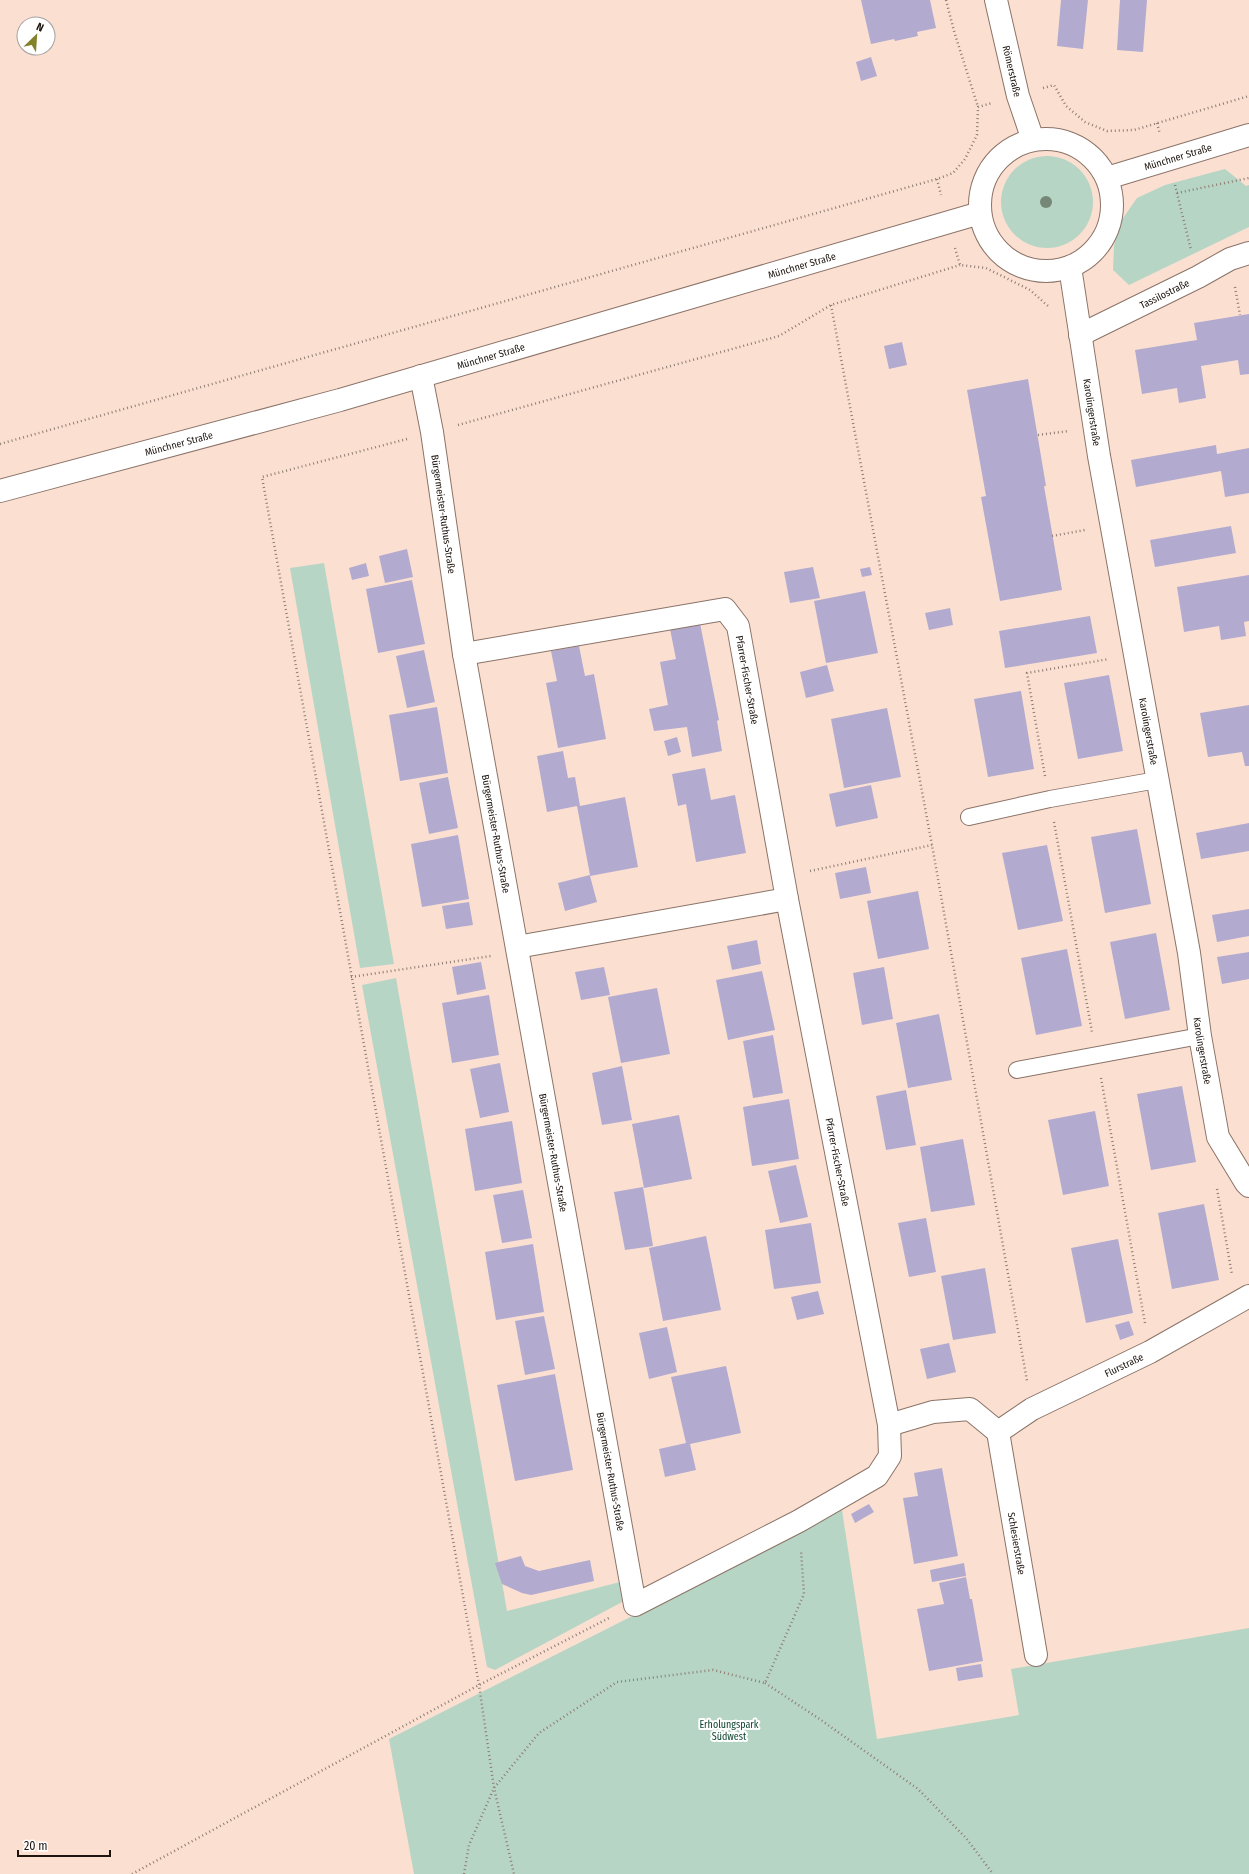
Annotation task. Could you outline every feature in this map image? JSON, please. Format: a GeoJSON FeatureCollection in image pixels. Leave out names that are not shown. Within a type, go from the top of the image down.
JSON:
{"type":"FeatureCollection","features":[{"type":"Feature","properties":{"kind":"street","name":"Römerstraße"},"geometry":{"type":"LineString","coordinates":[[996,0],[1018,96],[1033,140]]}},
{"type":"Feature","properties":{"kind":"street","name":"Münchner Straße"},"geometry":{"type":"LineString","coordinates":[[1107,178],[1249,135]]}},
{"type":"Feature","properties":{"kind":"street"},"geometry":{"type":"LineString","coordinates":[[1055,139],[1076,146],[1095,159],[1107,178],[1113,199],[1111,220],[1103,240],[1089,257],[1070,267],[1051,272],[1031,270],[1012,262],[996,249],[986,232],[980,213],[981,193],[987,175],[999,159],[1014,147],[1033,140],[1055,139]]}},
{"type":"Feature","properties":{"kind":"street","name":"Münchner Straße"},"geometry":{"type":"LineString","coordinates":[[0,491],[332,402],[980,213]]}},
{"type":"Feature","properties":{"kind":"street","name":"Tassilostraße"},"geometry":{"type":"LineString","coordinates":[[1080,335],[1198,277],[1230,259],[1249,253]]}},
{"type":"Feature","properties":{"kind":"street","name":"Karolingerstraße"},"geometry":{"type":"LineString","coordinates":[[1070,267],[1112,526],[1189,953],[1200,1036],[1218,1137],[1249,1186]]}},
{"type":"Feature","properties":{"kind":"street","name":"Bürgermeister-Ruthus-Straße"},"geometry":{"type":"LineString","coordinates":[[421,376],[432,432],[464,654],[635,1605]]}},
{"type":"Feature","properties":{"kind":"street","name":"Pfarrer-Fischer-Straße"},"geometry":{"type":"LineString","coordinates":[[464,654],[725,609],[738,626],[788,899],[889,1425]]}},
{"type":"Feature","properties":{"kind":"street"},"geometry":{"type":"LineString","coordinates":[[517,949],[788,899]]}},
{"type":"Feature","properties":{"kind":"street","name":"Flurstraße"},"geometry":{"type":"LineString","coordinates":[[998,1432],[1032,1409],[1150,1352],[1249,1296]]}},
{"type":"Feature","properties":{"kind":"street"},"geometry":{"type":"LineString","coordinates":[[635,1605],[799,1521],[877,1476],[890,1456],[889,1425],[933,1412],[970,1409],[998,1432]]}},
{"type":"Feature","properties":{"kind":"street","name":"Schlesierstraße"},"geometry":{"type":"LineString","coordinates":[[998,1432],[1036,1655]]}},
{"type":"Feature","properties":{"kind":"lane"},"geometry":{"type":"LineString","coordinates":[[969,817],[1050,799],[1157,780]]}},
{"type":"Feature","properties":{"kind":"lane"},"geometry":{"type":"LineString","coordinates":[[1017,1070],[1200,1036]]}},
{"type":"Feature","properties":{"kind":"path"},"geometry":{"type":"LineString","coordinates":[[0,444],[937,179],[953,173],[964,159],[977,135],[978,107],[954,31],[946,0]]}},
{"type":"Feature","properties":{"kind":"path"},"geometry":{"type":"LineString","coordinates":[[978,107],[1054,85],[1066,106],[1085,122],[1107,131],[1134,130],[1249,96]]}},
{"type":"Feature","properties":{"kind":"path"},"geometry":{"type":"LineString","coordinates":[[1157,123],[1169,160],[1198,277]]}},
{"type":"Feature","properties":{"kind":"path"},"geometry":{"type":"LineString","coordinates":[[1177,193],[1249,178]]}},
{"type":"Feature","properties":{"kind":"path"},"geometry":{"type":"LineString","coordinates":[[948,222],[960,265]]}},
{"type":"Feature","properties":{"kind":"path"},"geometry":{"type":"LineString","coordinates":[[514,1874],[494,1788],[479,1685],[262,477],[432,432],[778,336],[831,305],[960,265],[986,268],[1030,290],[1052,309]]}},
{"type":"Feature","properties":{"kind":"path"},"geometry":{"type":"LineString","coordinates":[[831,305],[932,845],[1032,1409]]}},
{"type":"Feature","properties":{"kind":"path"},"geometry":{"type":"LineString","coordinates":[[1052,536],[1112,526]]}},
{"type":"Feature","properties":{"kind":"path"},"geometry":{"type":"LineString","coordinates":[[1135,654],[1027,673],[1150,1352]]}},
{"type":"Feature","properties":{"kind":"path"},"geometry":{"type":"LineString","coordinates":[[784,877],[932,845]]}},
{"type":"Feature","properties":{"kind":"path"},"geometry":{"type":"LineString","coordinates":[[351,977],[517,949]]}},
{"type":"Feature","properties":{"kind":"path"},"geometry":{"type":"LineString","coordinates":[[765,1684],[804,1594],[799,1521]]}},
{"type":"Feature","properties":{"kind":"path"},"geometry":{"type":"LineString","coordinates":[[132,1874],[479,1685],[635,1605]]}},
{"type":"Feature","properties":{"kind":"path"},"geometry":{"type":"LineString","coordinates":[[464,1874],[469,1845],[494,1788],[540,1733],[617,1682],[713,1670],[765,1684],[821,1720],[918,1789],[966,1838],[993,1874]]}},
{"type":"Feature","properties":{"kind":"green space"},"geometry":{"type":"Polygon","coordinates":[[[1047,156],[1065,159],[1080,169],[1090,184],[1093,202],[1090,220],[1080,235],[1065,245],[1047,248],[1029,245],[1014,235],[1004,220],[1001,202],[1004,184],[1014,169],[1029,159],[1047,156]]]}},
{"type":"Feature","properties":{"kind":"green space"},"geometry":{"type":"Polygon","coordinates":[[[1225,169],[1246,186],[1249,185],[1249,227],[1129,285],[1113,270],[1114,246],[1121,221],[1137,198],[1165,185],[1225,169]]]}},
{"type":"Feature","properties":{"kind":"green space"},"geometry":{"type":"Polygon","coordinates":[[[324,563],[394,964],[360,968],[290,568],[324,563]]]}},
{"type":"Feature","properties":{"kind":"green space"},"geometry":{"type":"Polygon","coordinates":[[[396,978],[507,1611],[620,1582],[624,1601],[495,1670],[487,1667],[362,985],[396,978]]]}},
{"type":"Feature","properties":{"kind":"green space","name":"Erholungspark Südwest"},"geometry":{"type":"Polygon","coordinates":[[[842,1510],[877,1739],[1019,1715],[1011,1669],[1249,1628],[1249,1874],[414,1874],[389,1739],[842,1510]]]}},
{"type":"Feature","properties":{"kind":"building"},"geometry":{"type":"Polygon","coordinates":[[[861,0],[930,0],[936,28],[917,32],[918,36],[871,44],[861,0]]]}},
{"type":"Feature","properties":{"kind":"building"},"geometry":{"type":"Polygon","coordinates":[[[1061,0],[1088,0],[1083,49],[1057,46],[1061,0]]]}},
{"type":"Feature","properties":{"kind":"building"},"geometry":{"type":"Polygon","coordinates":[[[1120,0],[1147,0],[1143,52],[1117,50],[1120,0]]]}},
{"type":"Feature","properties":{"kind":"building"},"geometry":{"type":"Polygon","coordinates":[[[871,57],[877,76],[861,81],[856,62],[871,57]]]}},
{"type":"Feature","properties":{"kind":"building"},"geometry":{"type":"Polygon","coordinates":[[[1249,314],[1249,374],[1240,375],[1238,360],[1201,366],[1206,398],[1179,403],[1177,388],[1142,394],[1135,350],[1197,340],[1194,323],[1249,314]]]}},
{"type":"Feature","properties":{"kind":"building"},"geometry":{"type":"Polygon","coordinates":[[[902,342],[907,365],[889,369],[884,346],[902,342]]]}},
{"type":"Feature","properties":{"kind":"building"},"geometry":{"type":"Polygon","coordinates":[[[1028,379],[1046,486],[1044,486],[1062,590],[1000,601],[981,497],[986,496],[967,390],[1028,379]]]}},
{"type":"Feature","properties":{"kind":"building"},"geometry":{"type":"Polygon","coordinates":[[[1216,445],[1217,454],[1249,448],[1249,493],[1225,497],[1221,471],[1136,487],[1131,460],[1216,445]]]}},
{"type":"Feature","properties":{"kind":"building"},"geometry":{"type":"Polygon","coordinates":[[[1231,526],[1236,553],[1155,567],[1150,540],[1231,526]]]}},
{"type":"Feature","properties":{"kind":"building"},"geometry":{"type":"Polygon","coordinates":[[[407,549],[413,577],[385,583],[379,556],[407,549]]]}},
{"type":"Feature","properties":{"kind":"building"},"geometry":{"type":"Polygon","coordinates":[[[366,563],[369,576],[352,580],[349,568],[366,563]]]}},
{"type":"Feature","properties":{"kind":"building"},"geometry":{"type":"Polygon","coordinates":[[[813,567],[820,598],[790,603],[784,572],[813,567]]]}},
{"type":"Feature","properties":{"kind":"building"},"geometry":{"type":"Polygon","coordinates":[[[870,567],[872,575],[862,577],[860,569],[870,567]]]}},
{"type":"Feature","properties":{"kind":"building"},"geometry":{"type":"Polygon","coordinates":[[[1249,575],[1249,621],[1244,622],[1246,636],[1221,640],[1219,626],[1184,632],[1177,587],[1249,575]]]}},
{"type":"Feature","properties":{"kind":"building"},"geometry":{"type":"Polygon","coordinates":[[[412,580],[425,644],[378,653],[366,589],[412,580]]]}},
{"type":"Feature","properties":{"kind":"building"},"geometry":{"type":"Polygon","coordinates":[[[865,591],[878,653],[826,663],[814,601],[865,591]]]}},
{"type":"Feature","properties":{"kind":"building"},"geometry":{"type":"Polygon","coordinates":[[[950,608],[953,625],[929,630],[925,613],[950,608]]]}},
{"type":"Feature","properties":{"kind":"building"},"geometry":{"type":"Polygon","coordinates":[[[1090,616],[1097,653],[1005,668],[999,631],[1090,616]]]}},
{"type":"Feature","properties":{"kind":"building"},"geometry":{"type":"Polygon","coordinates":[[[700,623],[719,720],[717,721],[722,751],[692,757],[687,727],[654,731],[649,709],[668,705],[660,662],[676,659],[670,629],[700,623]]]}},
{"type":"Feature","properties":{"kind":"building"},"geometry":{"type":"Polygon","coordinates":[[[579,646],[585,676],[594,674],[606,739],[558,748],[546,683],[557,681],[551,651],[579,646]]]}},
{"type":"Feature","properties":{"kind":"building"},"geometry":{"type":"Polygon","coordinates":[[[424,650],[435,702],[407,708],[396,656],[424,650]]]}},
{"type":"Feature","properties":{"kind":"building"},"geometry":{"type":"Polygon","coordinates":[[[827,665],[834,691],[806,698],[800,672],[827,665]]]}},
{"type":"Feature","properties":{"kind":"building"},"geometry":{"type":"Polygon","coordinates":[[[1109,675],[1123,751],[1078,759],[1064,683],[1109,675]]]}},
{"type":"Feature","properties":{"kind":"building"},"geometry":{"type":"Polygon","coordinates":[[[1021,691],[1034,769],[988,777],[974,699],[1021,691]]]}},
{"type":"Feature","properties":{"kind":"building"},"geometry":{"type":"Polygon","coordinates":[[[1249,705],[1249,766],[1245,766],[1242,752],[1208,757],[1200,713],[1249,705]]]}},
{"type":"Feature","properties":{"kind":"building"},"geometry":{"type":"Polygon","coordinates":[[[437,707],[448,773],[400,781],[389,715],[437,707]]]}},
{"type":"Feature","properties":{"kind":"building"},"geometry":{"type":"Polygon","coordinates":[[[887,708],[901,777],[844,788],[831,719],[887,708]]]}},
{"type":"Feature","properties":{"kind":"building"},"geometry":{"type":"Polygon","coordinates":[[[677,737],[681,752],[668,756],[664,741],[677,737]]]}},
{"type":"Feature","properties":{"kind":"building"},"geometry":{"type":"Polygon","coordinates":[[[563,751],[568,778],[575,777],[580,806],[625,797],[638,867],[590,876],[597,902],[565,911],[558,883],[590,875],[577,806],[547,812],[537,756],[563,751]]]}},
{"type":"Feature","properties":{"kind":"building"},"geometry":{"type":"Polygon","coordinates":[[[705,768],[711,800],[735,795],[746,853],[696,862],[686,804],[678,806],[672,774],[705,768]]]}},
{"type":"Feature","properties":{"kind":"building"},"geometry":{"type":"Polygon","coordinates":[[[448,777],[458,828],[429,834],[419,783],[448,777]]]}},
{"type":"Feature","properties":{"kind":"building"},"geometry":{"type":"Polygon","coordinates":[[[871,785],[878,818],[836,827],[829,794],[871,785]]]}},
{"type":"Feature","properties":{"kind":"building"},"geometry":{"type":"Polygon","coordinates":[[[1249,823],[1249,851],[1201,859],[1196,833],[1249,823]]]}},
{"type":"Feature","properties":{"kind":"building"},"geometry":{"type":"Polygon","coordinates":[[[1137,829],[1151,904],[1105,913],[1091,837],[1137,829]]]}},
{"type":"Feature","properties":{"kind":"building"},"geometry":{"type":"Polygon","coordinates":[[[458,835],[469,899],[422,907],[411,844],[458,835]]]}},
{"type":"Feature","properties":{"kind":"building"},"geometry":{"type":"Polygon","coordinates":[[[1047,845],[1063,921],[1018,930],[1002,853],[1047,845]]]}},
{"type":"Feature","properties":{"kind":"building"},"geometry":{"type":"Polygon","coordinates":[[[866,867],[871,893],[840,899],[835,873],[866,867]]]}},
{"type":"Feature","properties":{"kind":"building"},"geometry":{"type":"Polygon","coordinates":[[[918,891],[929,949],[878,959],[867,901],[918,891]]]}},
{"type":"Feature","properties":{"kind":"building"},"geometry":{"type":"Polygon","coordinates":[[[469,902],[473,925],[446,929],[442,906],[469,902]]]}},
{"type":"Feature","properties":{"kind":"building"},"geometry":{"type":"Polygon","coordinates":[[[1249,909],[1249,936],[1217,942],[1212,915],[1249,909]]]}},
{"type":"Feature","properties":{"kind":"building"},"geometry":{"type":"Polygon","coordinates":[[[1156,933],[1170,1010],[1125,1019],[1110,942],[1156,933]]]}},
{"type":"Feature","properties":{"kind":"building"},"geometry":{"type":"Polygon","coordinates":[[[757,940],[761,964],[732,970],[727,946],[757,940]]]}},
{"type":"Feature","properties":{"kind":"building"},"geometry":{"type":"Polygon","coordinates":[[[1067,949],[1082,1026],[1036,1035],[1021,958],[1067,949]]]}},
{"type":"Feature","properties":{"kind":"building"},"geometry":{"type":"Polygon","coordinates":[[[1249,952],[1249,979],[1222,984],[1217,957],[1249,952]]]}},
{"type":"Feature","properties":{"kind":"building"},"geometry":{"type":"Polygon","coordinates":[[[481,962],[486,989],[457,995],[452,967],[481,962]]]}},
{"type":"Feature","properties":{"kind":"building"},"geometry":{"type":"Polygon","coordinates":[[[604,967],[610,995],[581,1000],[575,972],[604,967]]]}},
{"type":"Feature","properties":{"kind":"building"},"geometry":{"type":"Polygon","coordinates":[[[884,967],[893,1019],[862,1025],[853,973],[884,967]]]}},
{"type":"Feature","properties":{"kind":"building"},"geometry":{"type":"Polygon","coordinates":[[[762,971],[775,1030],[728,1040],[716,980],[762,971]]]}},
{"type":"Feature","properties":{"kind":"building"},"geometry":{"type":"Polygon","coordinates":[[[657,988],[670,1054],[621,1063],[608,997],[657,988]]]}},
{"type":"Feature","properties":{"kind":"building"},"geometry":{"type":"Polygon","coordinates":[[[489,995],[499,1055],[452,1063],[442,1003],[489,995]]]}},
{"type":"Feature","properties":{"kind":"building"},"geometry":{"type":"Polygon","coordinates":[[[939,1014],[952,1080],[908,1088],[896,1023],[939,1014]]]}},
{"type":"Feature","properties":{"kind":"building"},"geometry":{"type":"Polygon","coordinates":[[[773,1035],[783,1093],[753,1098],[743,1041],[773,1035]]]}},
{"type":"Feature","properties":{"kind":"building"},"geometry":{"type":"Polygon","coordinates":[[[500,1063],[509,1112],[480,1118],[470,1069],[500,1063]]]}},
{"type":"Feature","properties":{"kind":"building"},"geometry":{"type":"Polygon","coordinates":[[[622,1066],[632,1120],[602,1125],[592,1073],[622,1066]]]}},
{"type":"Feature","properties":{"kind":"building"},"geometry":{"type":"Polygon","coordinates":[[[1182,1086],[1196,1162],[1151,1170],[1137,1094],[1182,1086]]]}},
{"type":"Feature","properties":{"kind":"building"},"geometry":{"type":"Polygon","coordinates":[[[906,1090],[916,1145],[886,1150],[876,1096],[906,1090]]]}},
{"type":"Feature","properties":{"kind":"building"},"geometry":{"type":"Polygon","coordinates":[[[789,1099],[799,1159],[752,1166],[743,1107],[789,1099]]]}},
{"type":"Feature","properties":{"kind":"building"},"geometry":{"type":"Polygon","coordinates":[[[1095,1111],[1109,1186],[1063,1195],[1048,1120],[1095,1111]]]}},
{"type":"Feature","properties":{"kind":"building"},"geometry":{"type":"Polygon","coordinates":[[[679,1115],[692,1179],[644,1188],[632,1124],[679,1115]]]}},
{"type":"Feature","properties":{"kind":"building"},"geometry":{"type":"Polygon","coordinates":[[[512,1121],[522,1183],[475,1191],[465,1129],[512,1121]]]}},
{"type":"Feature","properties":{"kind":"building"},"geometry":{"type":"Polygon","coordinates":[[[963,1139],[975,1205],[931,1212],[920,1147],[963,1139]]]}},
{"type":"Feature","properties":{"kind":"building"},"geometry":{"type":"Polygon","coordinates":[[[796,1165],[808,1217],[780,1223],[768,1171],[796,1165]]]}},
{"type":"Feature","properties":{"kind":"building"},"geometry":{"type":"Polygon","coordinates":[[[643,1187],[653,1246],[625,1250],[614,1192],[643,1187]]]}},
{"type":"Feature","properties":{"kind":"building"},"geometry":{"type":"Polygon","coordinates":[[[523,1190],[532,1238],[502,1243],[493,1195],[523,1190]]]}},
{"type":"Feature","properties":{"kind":"building"},"geometry":{"type":"Polygon","coordinates":[[[1204,1204],[1219,1280],[1172,1289],[1158,1213],[1204,1204]]]}},
{"type":"Feature","properties":{"kind":"building"},"geometry":{"type":"Polygon","coordinates":[[[926,1218],[936,1272],[909,1277],[898,1223],[926,1218]]]}},
{"type":"Feature","properties":{"kind":"building"},"geometry":{"type":"Polygon","coordinates":[[[811,1223],[821,1283],[774,1289],[765,1230],[811,1223]]]}},
{"type":"Feature","properties":{"kind":"building"},"geometry":{"type":"Polygon","coordinates":[[[706,1236],[721,1310],[663,1321],[649,1248],[706,1236]]]}},
{"type":"Feature","properties":{"kind":"building"},"geometry":{"type":"Polygon","coordinates":[[[1118,1239],[1133,1313],[1086,1323],[1071,1248],[1118,1239]]]}},
{"type":"Feature","properties":{"kind":"building"},"geometry":{"type":"Polygon","coordinates":[[[533,1244],[544,1312],[496,1320],[485,1252],[533,1244]]]}},
{"type":"Feature","properties":{"kind":"building"},"geometry":{"type":"Polygon","coordinates":[[[985,1268],[996,1333],[953,1340],[941,1276],[985,1268]]]}},
{"type":"Feature","properties":{"kind":"building"},"geometry":{"type":"Polygon","coordinates":[[[818,1291],[824,1314],[797,1320],[791,1297],[818,1291]]]}},
{"type":"Feature","properties":{"kind":"building"},"geometry":{"type":"Polygon","coordinates":[[[544,1316],[555,1369],[525,1375],[515,1321],[544,1316]]]}},
{"type":"Feature","properties":{"kind":"building"},"geometry":{"type":"Polygon","coordinates":[[[1129,1321],[1134,1335],[1120,1340],[1115,1325],[1129,1321]]]}},
{"type":"Feature","properties":{"kind":"building"},"geometry":{"type":"Polygon","coordinates":[[[667,1327],[677,1372],[649,1379],[639,1333],[667,1327]]]}},
{"type":"Feature","properties":{"kind":"building"},"geometry":{"type":"Polygon","coordinates":[[[949,1343],[956,1372],[927,1379],[920,1349],[949,1343]]]}},
{"type":"Feature","properties":{"kind":"building"},"geometry":{"type":"Polygon","coordinates":[[[726,1366],[741,1433],[690,1444],[696,1470],[665,1477],[659,1449],[686,1443],[671,1377],[726,1366]]]}},
{"type":"Feature","properties":{"kind":"building"},"geometry":{"type":"Polygon","coordinates":[[[555,1374],[573,1470],[515,1481],[497,1385],[555,1374]]]}},
{"type":"Feature","properties":{"kind":"building"},"geometry":{"type":"Polygon","coordinates":[[[942,1468],[958,1556],[914,1564],[903,1498],[918,1496],[914,1473],[942,1468]]]}},
{"type":"Feature","properties":{"kind":"building"},"geometry":{"type":"Polygon","coordinates":[[[869,1504],[874,1512],[855,1523],[851,1514],[869,1504]]]}},
{"type":"Feature","properties":{"kind":"building"},"geometry":{"type":"Polygon","coordinates":[[[521,1556],[525,1566],[539,1571],[590,1560],[594,1581],[531,1595],[522,1593],[502,1584],[495,1563],[521,1556]]]}},
{"type":"Feature","properties":{"kind":"building"},"geometry":{"type":"Polygon","coordinates":[[[964,1563],[966,1576],[932,1582],[930,1570],[964,1563]]]}},
{"type":"Feature","properties":{"kind":"building"},"geometry":{"type":"Polygon","coordinates":[[[966,1577],[970,1599],[972,1599],[983,1661],[929,1671],[917,1609],[944,1604],[939,1583],[966,1577]]]}},
{"type":"Feature","properties":{"kind":"building"},"geometry":{"type":"Polygon","coordinates":[[[981,1664],[983,1677],[958,1681],[956,1668],[981,1664]]]}}]}
